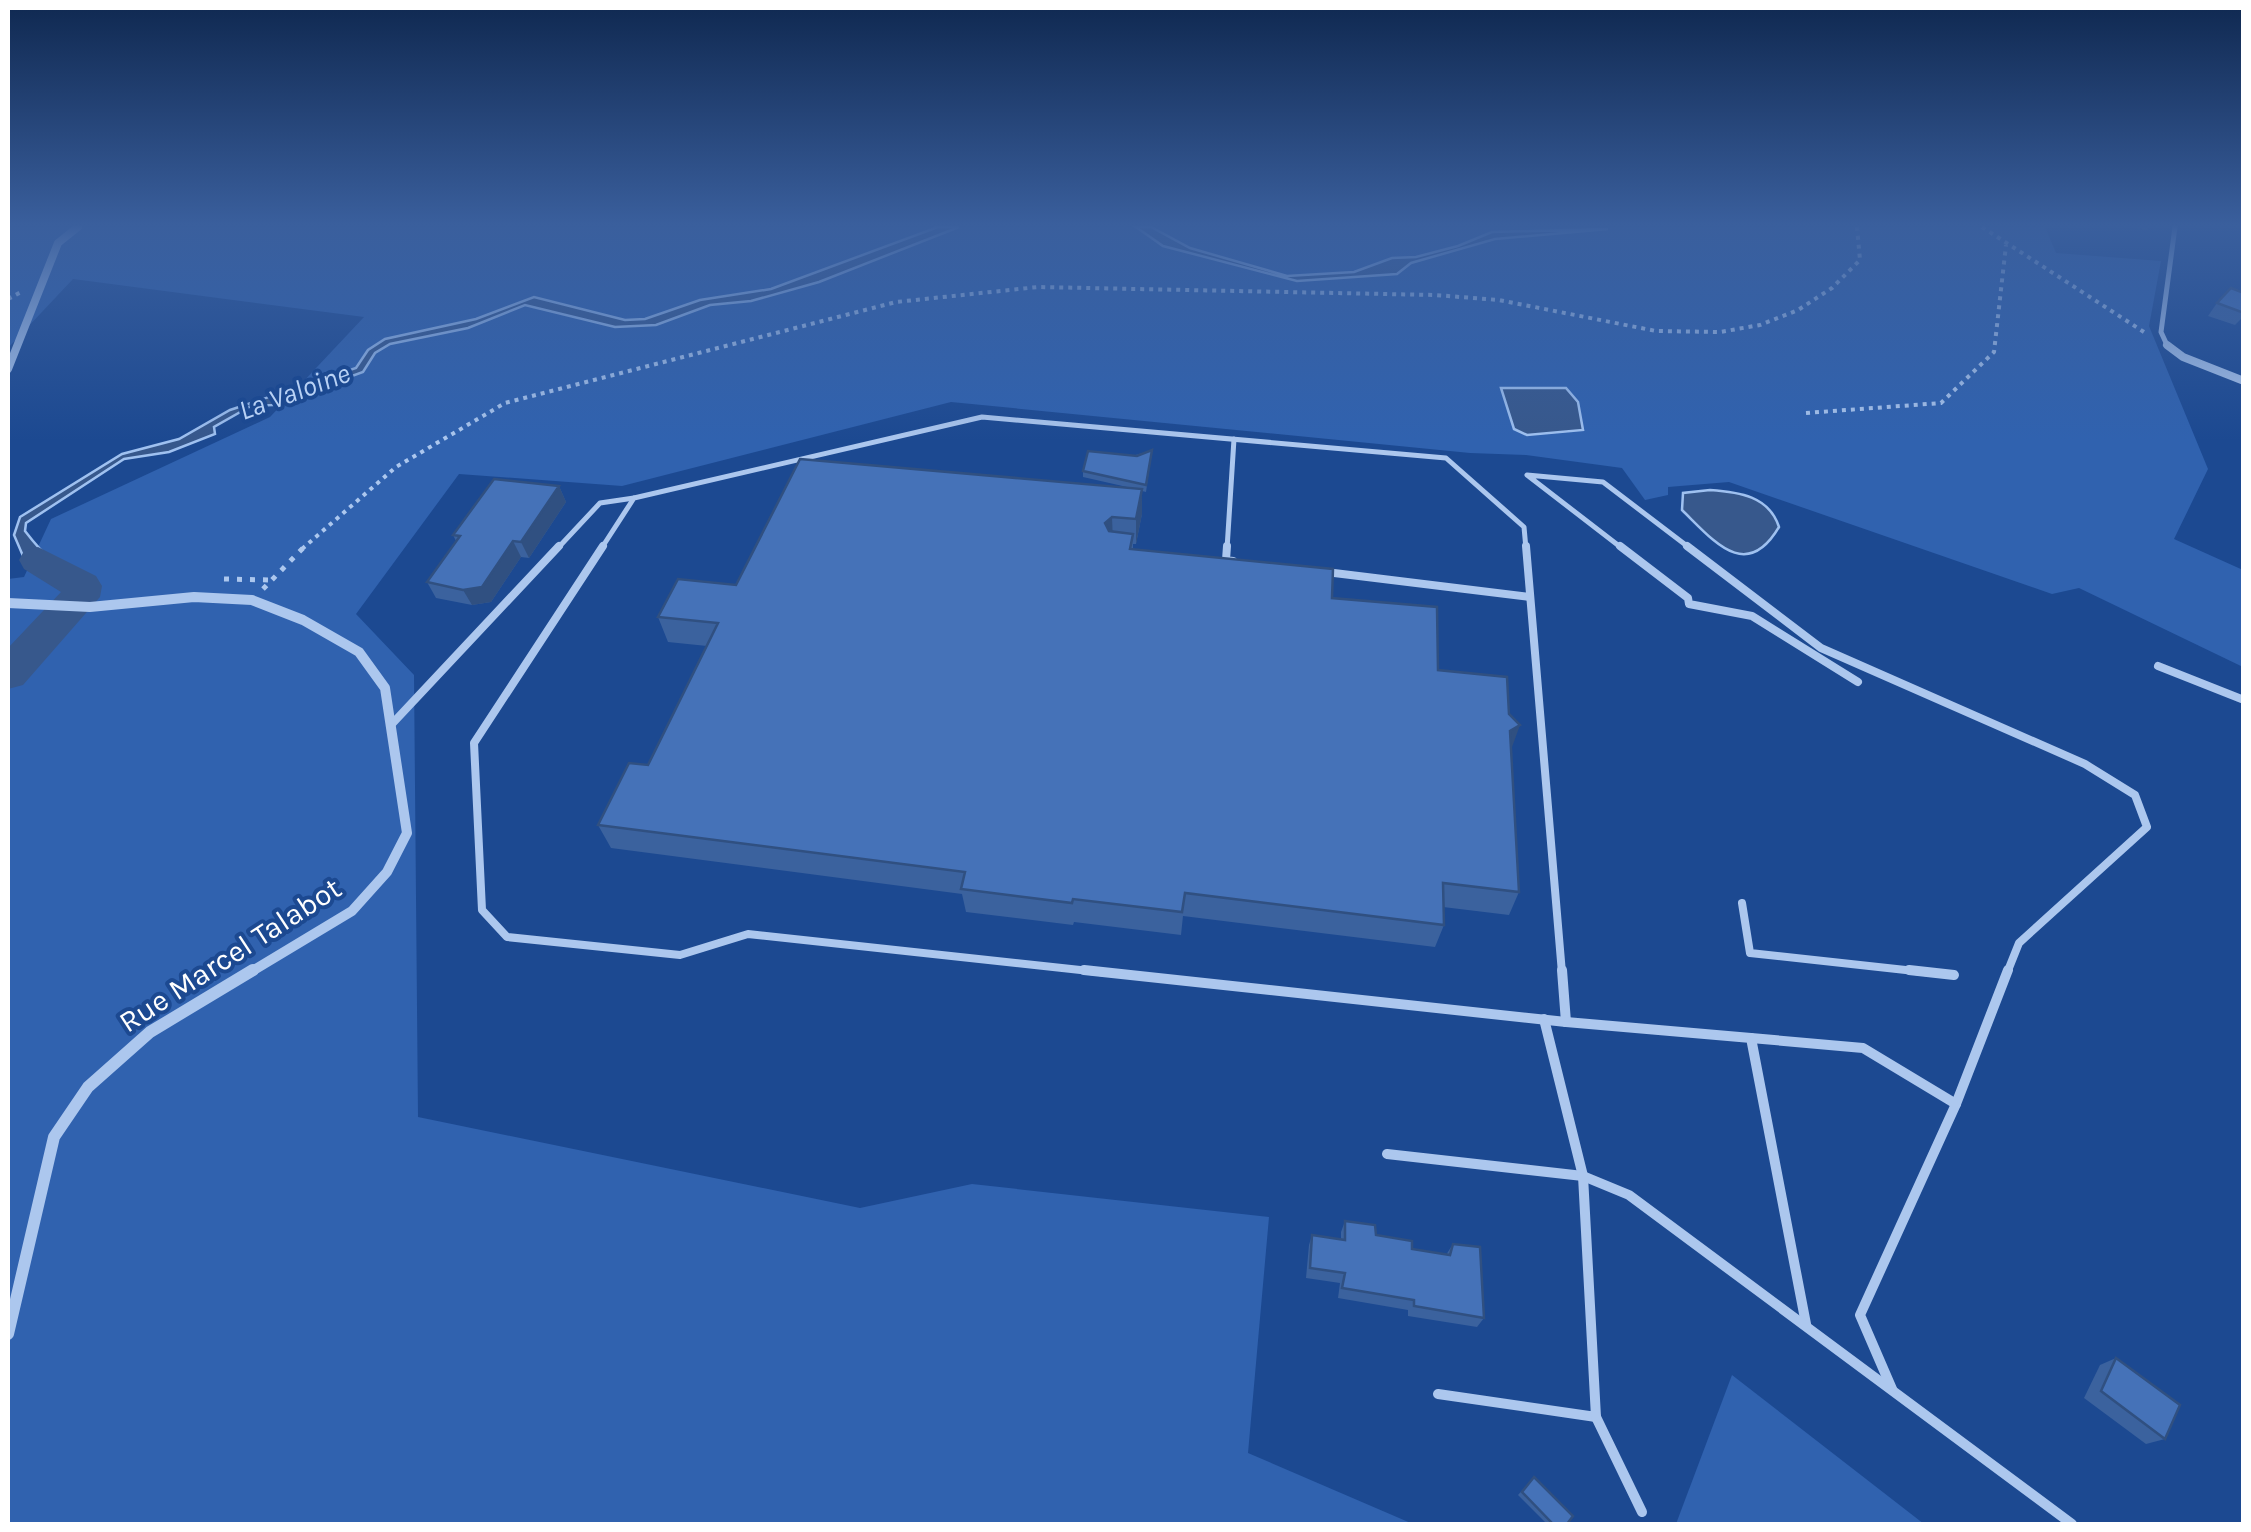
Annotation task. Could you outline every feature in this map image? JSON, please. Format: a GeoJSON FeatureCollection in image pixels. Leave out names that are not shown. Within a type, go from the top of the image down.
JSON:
{"type":"FeatureCollection","features":[{"type":"Feature","properties":{"kind":"street"},"geometry":{"type":"LineString","coordinates":[[8,369],[38,298]]}},
{"type":"Feature","properties":{"kind":"street"},"geometry":{"type":"LineString","coordinates":[[2167,345],[2244,382]]}},
{"type":"Feature","properties":{"kind":"street","name":"Rue Marcel Talabot"},"geometry":{"type":"LineString","coordinates":[[8,603],[90,607],[194,597],[252,600],[303,620],[359,652],[385,688],[407,833],[386,872],[352,911],[150,1032],[88,1087],[54,1137],[8,1334]]}},
{"type":"Feature","properties":{"kind":"lane"},"geometry":{"type":"LineString","coordinates":[[2165,298],[2161,332],[2167,345]]}},
{"type":"Feature","properties":{"kind":"lane"},"geometry":{"type":"LineString","coordinates":[[391,725],[600,503],[982,417],[1446,458],[1524,526],[1566,1022]]}},
{"type":"Feature","properties":{"kind":"lane"},"geometry":{"type":"LineString","coordinates":[[1226,560],[1234,439]]}},
{"type":"Feature","properties":{"kind":"lane"},"geometry":{"type":"LineString","coordinates":[[1858,682],[1752,616],[1689,604],[1688,598],[1527,475],[1603,482],[1822,648],[2085,764],[2135,796],[2147,827],[2020,944],[1956,1104],[1860,1315],[1892,1388]]}},
{"type":"Feature","properties":{"kind":"lane"},"geometry":{"type":"LineString","coordinates":[[634,498],[474,743],[482,910],[507,936],[680,955],[748,934],[1566,1022],[1863,1048],[1956,1104]]}},
{"type":"Feature","properties":{"kind":"lane"},"geometry":{"type":"LineString","coordinates":[[1207,558],[1245,562]]}},
{"type":"Feature","properties":{"kind":"lane"},"geometry":{"type":"LineString","coordinates":[[1321,571],[1530,597]]}},
{"type":"Feature","properties":{"kind":"lane"},"geometry":{"type":"LineString","coordinates":[[2158,666],[2244,700]]}},
{"type":"Feature","properties":{"kind":"lane"},"geometry":{"type":"LineString","coordinates":[[1742,903],[1750,953],[1954,974]]}},
{"type":"Feature","properties":{"kind":"lane"},"geometry":{"type":"LineString","coordinates":[[1544,1019],[1583,1176],[1596,1417],[1642,1512]]}},
{"type":"Feature","properties":{"kind":"lane"},"geometry":{"type":"LineString","coordinates":[[1751,1038],[1806,1324]]}},
{"type":"Feature","properties":{"kind":"lane"},"geometry":{"type":"LineString","coordinates":[[1387,1154],[1583,1176],[1629,1195],[2072,1524]]}},
{"type":"Feature","properties":{"kind":"lane"},"geometry":{"type":"LineString","coordinates":[[1438,1394],[1596,1417]]}},
{"type":"Feature","properties":{"kind":"path"},"geometry":{"type":"LineString","coordinates":[[252,600],[316,532],[396,464],[494,407],[776,332],[939,298]]}},
{"type":"Feature","properties":{"kind":"path"},"geometry":{"type":"LineString","coordinates":[[1490,298],[1669,334],[1726,331],[1822,298]]}},
{"type":"Feature","properties":{"kind":"path"},"geometry":{"type":"LineString","coordinates":[[1806,414],[1942,403],[1994,352],[2000,298]]}},
{"type":"Feature","properties":{"kind":"path"},"geometry":{"type":"LineString","coordinates":[[2092,298],[2167,345]]}},
{"type":"Feature","properties":{"kind":"shaded area"},"geometry":{"type":"Polygon","coordinates":[[[8,298],[55,298],[8,348],[8,298]]]}},
{"type":"Feature","properties":{"kind":"shaded area"},"geometry":{"type":"Polygon","coordinates":[[[222,298],[2154,298],[2149,326],[2208,469],[2174,539],[2243,570],[2243,667],[2079,588],[2052,594],[1729,482],[1668,487],[1668,495],[1645,500],[1622,468],[1526,455],[1470,453],[951,402],[622,486],[459,474],[356,614],[414,675],[418,1117],[860,1208],[972,1184],[1269,1217],[1248,1453],[1413,1524],[8,1524],[8,579],[24,577],[51,519],[270,417],[364,317],[222,298]]]}},
{"type":"Feature","properties":{"kind":"shaded area"},"geometry":{"type":"Polygon","coordinates":[[[1732,1375],[1924,1524],[1676,1524],[1732,1375]]]}},
{"type":"Feature","properties":{"kind":"water"},"geometry":{"type":"Polygon","coordinates":[[[530,298],[625,320],[645,319],[700,300],[760,298],[710,305],[656,325],[615,327],[525,305],[468,328],[390,344],[375,353],[363,372],[273,405],[251,406],[214,427],[215,434],[169,452],[124,459],[26,523],[25,531],[46,555],[69,573],[89,582],[86,597],[73,597],[72,586],[23,556],[14,535],[20,517],[122,454],[179,439],[230,410],[356,368],[368,350],[385,339],[476,319],[530,298]]]}},
{"type":"Feature","properties":{"kind":"water"},"geometry":{"type":"Polygon","coordinates":[[[1501,388],[1566,388],[1578,402],[1583,430],[1527,435],[1514,429],[1501,388]]]}},
{"type":"Feature","properties":{"kind":"water"},"geometry":{"type":"Polygon","coordinates":[[[1710,490],[1742,494],[1768,508],[1779,527],[1767,544],[1754,552],[1730,551],[1682,510],[1683,493],[1710,490]]]}},
{"type":"Feature","properties":{"kind":"building"},"geometry":{"type":"Polygon","coordinates":[[[2221,298],[2244,298],[2244,313],[2217,303],[2221,298]]]}},
{"type":"Feature","properties":{"kind":"building"},"geometry":{"type":"Polygon","coordinates":[[[1152,450],[1146,485],[1083,471],[1088,451],[1137,456],[1152,450]]]}},
{"type":"Feature","properties":{"kind":"building"},"geometry":{"type":"Polygon","coordinates":[[[800,459],[1142,489],[1136,519],[1112,517],[1105,523],[1109,531],[1133,534],[1130,549],[1333,569],[1332,598],[1437,607],[1438,670],[1507,677],[1509,714],[1520,725],[1510,731],[1519,892],[1443,883],[1444,925],[1185,893],[1182,912],[961,889],[965,872],[598,825],[629,763],[648,765],[718,623],[658,617],[678,579],[736,585],[800,459]]]}},
{"type":"Feature","properties":{"kind":"building"},"geometry":{"type":"Polygon","coordinates":[[[494,479],[559,486],[521,542],[513,541],[482,587],[463,590],[427,582],[460,536],[453,535],[494,479]]]}},
{"type":"Feature","properties":{"kind":"building"},"geometry":{"type":"Polygon","coordinates":[[[1345,1221],[1375,1225],[1376,1235],[1412,1241],[1412,1249],[1450,1255],[1453,1244],[1480,1247],[1484,1318],[1414,1306],[1414,1300],[1342,1288],[1345,1273],[1310,1268],[1312,1235],[1345,1240],[1345,1221]]]}},
{"type":"Feature","properties":{"kind":"building"},"geometry":{"type":"Polygon","coordinates":[[[2116,1358],[2180,1405],[2165,1439],[2101,1391],[2116,1358]]]}},
{"type":"Feature","properties":{"kind":"building"},"geometry":{"type":"Polygon","coordinates":[[[1534,1477],[1573,1516],[1567,1524],[1553,1524],[1522,1492],[1534,1477]]]}},
{"type":"Feature","properties":{"kind":"waterway","name":"La Valoine"},"geometry":{"type":"LineString","coordinates":[[8,674],[80,597],[82,586],[38,560]]}}]}
